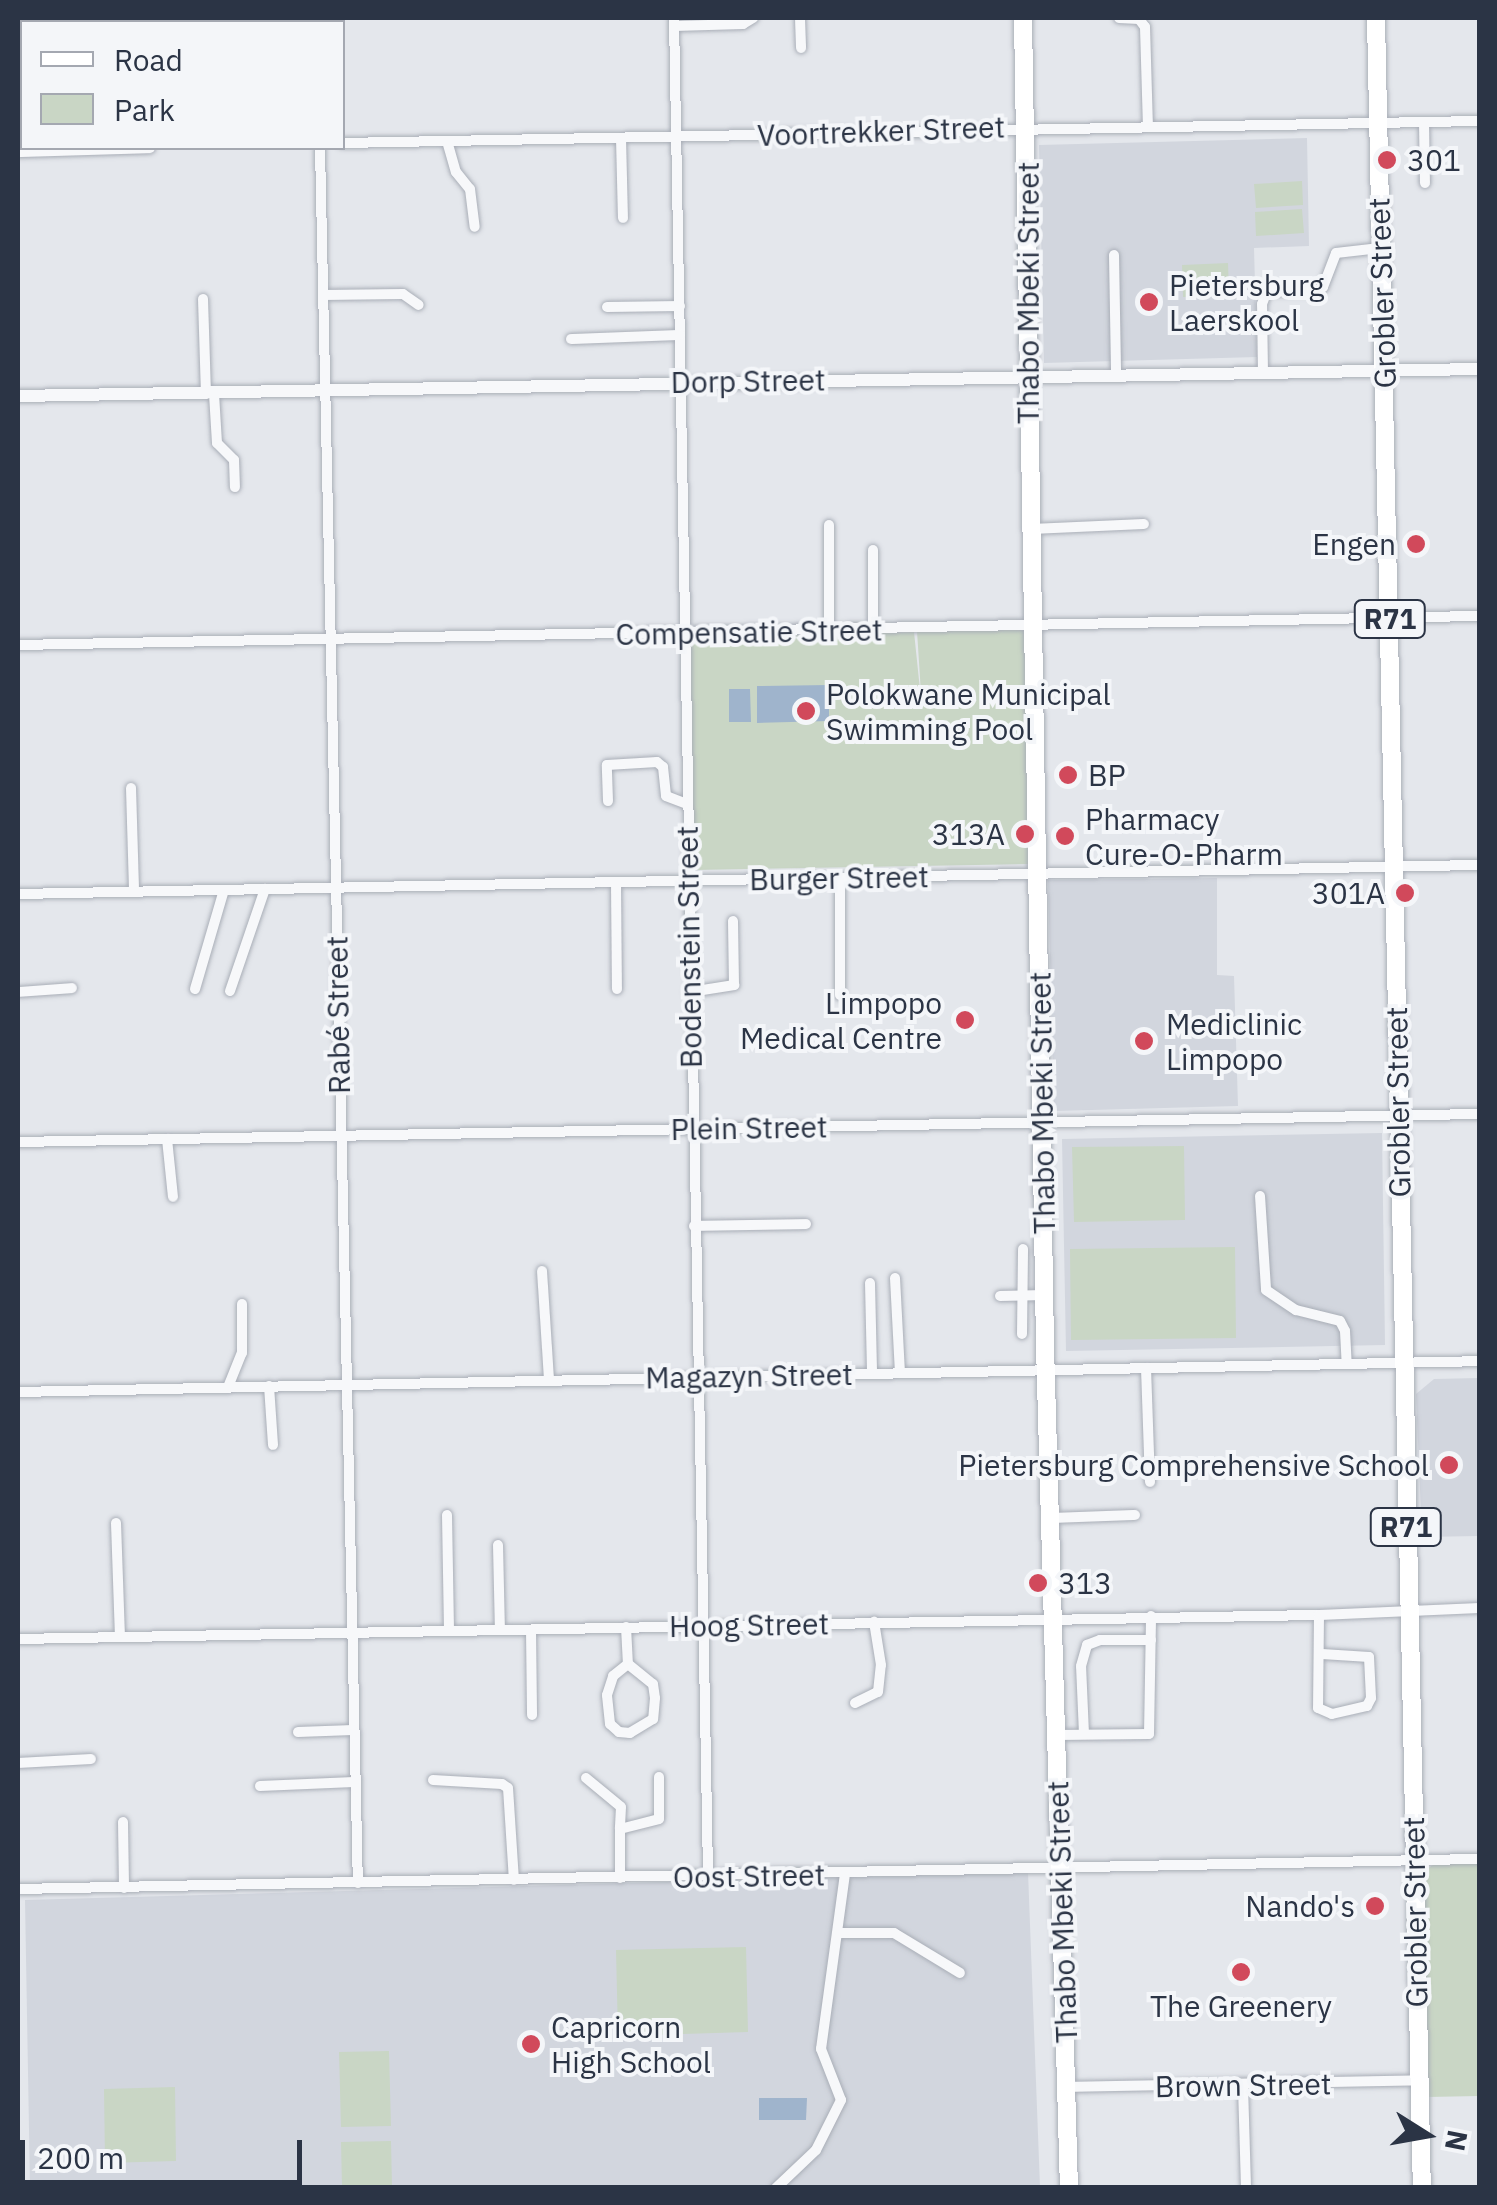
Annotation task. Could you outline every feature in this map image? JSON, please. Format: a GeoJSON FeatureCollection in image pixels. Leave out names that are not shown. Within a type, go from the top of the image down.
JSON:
{"type":"FeatureCollection","features":[{"type":"Feature","properties":{"kind":"main road","name":"Thabo Mbeki Street"},"geometry":{"type":"LineString","coordinates":[[1023,18],[1046,1371],[1069,2188]]}},
{"type":"Feature","properties":{"kind":"main road","name":"Grobler Street"},"geometry":{"type":"LineString","coordinates":[[1376,18],[1422,2188]]}},
{"type":"Feature","properties":{"kind":"street"},"geometry":{"type":"LineString","coordinates":[[674,22],[743,24],[753,18]]}},
{"type":"Feature","properties":{"kind":"street"},"geometry":{"type":"LineString","coordinates":[[800,18],[801,48]]}},
{"type":"Feature","properties":{"kind":"street"},"geometry":{"type":"LineString","coordinates":[[1119,18],[1139,20],[1145,27],[1148,127]]}},
{"type":"Feature","properties":{"kind":"street","name":"Bodenstein Street"},"geometry":{"type":"LineString","coordinates":[[674,22],[694,1226],[702,1377],[708,1876]]}},
{"type":"Feature","properties":{"kind":"street","name":"Voortrekker Street"},"geometry":{"type":"LineString","coordinates":[[345,143],[1480,121]]}},
{"type":"Feature","properties":{"kind":"street"},"geometry":{"type":"LineString","coordinates":[[1424,122],[1424,183]]}},
{"type":"Feature","properties":{"kind":"street"},"geometry":{"type":"LineString","coordinates":[[621,138],[623,218]]}},
{"type":"Feature","properties":{"kind":"street"},"geometry":{"type":"LineString","coordinates":[[448,141],[456,172],[470,189],[475,227]]}},
{"type":"Feature","properties":{"kind":"street"},"geometry":{"type":"LineString","coordinates":[[18,152],[84,150]]}},
{"type":"Feature","properties":{"kind":"street","name":"Rabé Street"},"geometry":{"type":"LineString","coordinates":[[320,150],[358,1883]]}},
{"type":"Feature","properties":{"kind":"street"},"geometry":{"type":"LineString","coordinates":[[1262,373],[1262,304],[1267,292],[1318,290],[1323,287],[1336,253],[1380,248]]}},
{"type":"Feature","properties":{"kind":"street"},"geometry":{"type":"LineString","coordinates":[[1114,255],[1116,376]]}},
{"type":"Feature","properties":{"kind":"street"},"geometry":{"type":"LineString","coordinates":[[323,295],[402,294],[419,305]]}},
{"type":"Feature","properties":{"kind":"street"},"geometry":{"type":"LineString","coordinates":[[203,299],[215,435],[219,447],[234,460],[235,487]]}},
{"type":"Feature","properties":{"kind":"street"},"geometry":{"type":"LineString","coordinates":[[607,307],[680,306]]}},
{"type":"Feature","properties":{"kind":"street"},"geometry":{"type":"LineString","coordinates":[[571,339],[680,336]]}},
{"type":"Feature","properties":{"kind":"street","name":"Dorp Street"},"geometry":{"type":"LineString","coordinates":[[18,396],[1480,369]]}},
{"type":"Feature","properties":{"kind":"street"},"geometry":{"type":"LineString","coordinates":[[1032,529],[1144,524]]}},
{"type":"Feature","properties":{"kind":"street"},"geometry":{"type":"LineString","coordinates":[[829,525],[829,632]]}},
{"type":"Feature","properties":{"kind":"street"},"geometry":{"type":"LineString","coordinates":[[873,550],[873,630]]}},
{"type":"Feature","properties":{"kind":"street","name":"Compensatie Street"},"geometry":{"type":"LineString","coordinates":[[18,645],[829,632],[1480,616]]}},
{"type":"Feature","properties":{"kind":"street"},"geometry":{"type":"LineString","coordinates":[[608,800],[607,765],[656,762],[663,767],[666,796],[687,804]]}},
{"type":"Feature","properties":{"kind":"street"},"geometry":{"type":"LineString","coordinates":[[131,788],[134,892]]}},
{"type":"Feature","properties":{"kind":"street","name":"Burger Street"},"geometry":{"type":"LineString","coordinates":[[18,894],[1480,865]]}},
{"type":"Feature","properties":{"kind":"street"},"geometry":{"type":"LineString","coordinates":[[840,878],[840,995]]}},
{"type":"Feature","properties":{"kind":"street"},"geometry":{"type":"LineString","coordinates":[[616,882],[617,989]]}},
{"type":"Feature","properties":{"kind":"street"},"geometry":{"type":"LineString","coordinates":[[194,989],[224,890]]}},
{"type":"Feature","properties":{"kind":"street"},"geometry":{"type":"LineString","coordinates":[[230,991],[265,890]]}},
{"type":"Feature","properties":{"kind":"street"},"geometry":{"type":"LineString","coordinates":[[690,992],[734,985],[733,921]]}},
{"type":"Feature","properties":{"kind":"street"},"geometry":{"type":"LineString","coordinates":[[18,992],[72,988]]}},
{"type":"Feature","properties":{"kind":"street","name":"Plein Street"},"geometry":{"type":"LineString","coordinates":[[18,1142],[1480,1114]]}},
{"type":"Feature","properties":{"kind":"street"},"geometry":{"type":"LineString","coordinates":[[167,1139],[173,1197]]}},
{"type":"Feature","properties":{"kind":"street"},"geometry":{"type":"LineString","coordinates":[[1260,1196],[1266,1290],[1296,1310],[1340,1321],[1345,1331],[1346,1364]]}},
{"type":"Feature","properties":{"kind":"street"},"geometry":{"type":"LineString","coordinates":[[694,1226],[806,1224]]}},
{"type":"Feature","properties":{"kind":"street"},"geometry":{"type":"LineString","coordinates":[[1022,1334],[1023,1249]]}},
{"type":"Feature","properties":{"kind":"street"},"geometry":{"type":"LineString","coordinates":[[542,1271],[549,1380]]}},
{"type":"Feature","properties":{"kind":"street"},"geometry":{"type":"LineString","coordinates":[[895,1278],[900,1373]]}},
{"type":"Feature","properties":{"kind":"street"},"geometry":{"type":"LineString","coordinates":[[870,1283],[872,1374]]}},
{"type":"Feature","properties":{"kind":"street"},"geometry":{"type":"LineString","coordinates":[[1000,1296],[1045,1295]]}},
{"type":"Feature","properties":{"kind":"street"},"geometry":{"type":"LineString","coordinates":[[228,1387],[244,1344],[242,1304]]}},
{"type":"Feature","properties":{"kind":"street","name":"Magazyn Street"},"geometry":{"type":"LineString","coordinates":[[18,1392],[1480,1361]]}},
{"type":"Feature","properties":{"kind":"street"},"geometry":{"type":"LineString","coordinates":[[1146,1368],[1150,1482]]}},
{"type":"Feature","properties":{"kind":"street"},"geometry":{"type":"LineString","coordinates":[[269,1386],[272,1446]]}},
{"type":"Feature","properties":{"kind":"street"},"geometry":{"type":"LineString","coordinates":[[1050,1518],[1135,1515]]}},
{"type":"Feature","properties":{"kind":"street"},"geometry":{"type":"LineString","coordinates":[[447,1516],[449,1631]]}},
{"type":"Feature","properties":{"kind":"street"},"geometry":{"type":"LineString","coordinates":[[116,1523],[120,1638]]}},
{"type":"Feature","properties":{"kind":"street"},"geometry":{"type":"LineString","coordinates":[[498,1545],[500,1630]]}},
{"type":"Feature","properties":{"kind":"street","name":"Hoog Street"},"geometry":{"type":"LineString","coordinates":[[18,1639],[1319,1615],[1480,1608]]}},
{"type":"Feature","properties":{"kind":"street"},"geometry":{"type":"LineString","coordinates":[[1319,1615],[1320,1710],[1340,1714],[1367,1706],[1371,1698],[1368,1657],[1322,1654]]}},
{"type":"Feature","properties":{"kind":"street"},"geometry":{"type":"LineString","coordinates":[[1057,1735],[1145,1735],[1151,1731],[1151,1616]]}},
{"type":"Feature","properties":{"kind":"street"},"geometry":{"type":"LineString","coordinates":[[855,1703],[878,1692],[880,1664],[874,1622]]}},
{"type":"Feature","properties":{"kind":"street"},"geometry":{"type":"LineString","coordinates":[[626,1628],[628,1664],[608,1686],[610,1724],[620,1732],[645,1728],[656,1707],[653,1684],[628,1664]]}},
{"type":"Feature","properties":{"kind":"street"},"geometry":{"type":"LineString","coordinates":[[532,1630],[532,1715]]}},
{"type":"Feature","properties":{"kind":"street"},"geometry":{"type":"LineString","coordinates":[[1084,1734],[1081,1666],[1087,1645],[1100,1640],[1151,1640]]}},
{"type":"Feature","properties":{"kind":"street"},"geometry":{"type":"LineString","coordinates":[[298,1732],[352,1730]]}},
{"type":"Feature","properties":{"kind":"street"},"geometry":{"type":"LineString","coordinates":[[18,1764],[91,1759]]}},
{"type":"Feature","properties":{"kind":"street"},"geometry":{"type":"LineString","coordinates":[[620,1830],[659,1819],[658,1777]]}},
{"type":"Feature","properties":{"kind":"street"},"geometry":{"type":"LineString","coordinates":[[586,1778],[621,1808],[620,1878]]}},
{"type":"Feature","properties":{"kind":"street"},"geometry":{"type":"LineString","coordinates":[[433,1780],[498,1783],[508,1788],[514,1880]]}},
{"type":"Feature","properties":{"kind":"street"},"geometry":{"type":"LineString","coordinates":[[260,1786],[354,1782]]}},
{"type":"Feature","properties":{"kind":"street"},"geometry":{"type":"LineString","coordinates":[[123,1822],[124,1888]]}},
{"type":"Feature","properties":{"kind":"street","name":"Oost Street"},"geometry":{"type":"LineString","coordinates":[[18,1889],[1480,1859]]}},
{"type":"Feature","properties":{"kind":"street"},"geometry":{"type":"LineString","coordinates":[[776,2188],[816,2150],[840,2100],[837,2082],[821,2056],[846,1874]]}},
{"type":"Feature","properties":{"kind":"street"},"geometry":{"type":"LineString","coordinates":[[838,1933],[894,1933],[960,1973]]}},
{"type":"Feature","properties":{"kind":"street","name":"Brown Street"},"geometry":{"type":"LineString","coordinates":[[1068,2086],[1420,2080]]}},
{"type":"Feature","properties":{"kind":"street"},"geometry":{"type":"LineString","coordinates":[[1243,2086],[1246,2188]]}},
{"type":"Feature","properties":{"kind":"shaded area","name":"Pietersburg Laerskool"},"geometry":{"type":"Polygon","coordinates":[[[1307,138],[1309,246],[1254,248],[1257,357],[1044,363],[1039,145],[1307,138]]]}},
{"type":"Feature","properties":{"kind":"shaded area","name":"Mediclinic Limpopo"},"geometry":{"type":"Polygon","coordinates":[[[1217,878],[1217,975],[1234,976],[1238,1106],[1054,1111],[1048,880],[1217,878]]]}},
{"type":"Feature","properties":{"kind":"shaded area"},"geometry":{"type":"Polygon","coordinates":[[[1382,1133],[1385,1345],[1066,1351],[1062,1139],[1382,1133]]]}},
{"type":"Feature","properties":{"kind":"shaded area","name":"Pietersburg Comprehensive School"},"geometry":{"type":"Polygon","coordinates":[[[1479,1378],[1479,1536],[1422,1537],[1416,1394],[1434,1379],[1479,1378]]]}},
{"type":"Feature","properties":{"kind":"shaded area","name":"Capricorn High School"},"geometry":{"type":"Polygon","coordinates":[[[1028,1872],[1040,2187],[30,2187],[25,1900],[1028,1872]]]}},
{"type":"Feature","properties":{"kind":"green space"},"geometry":{"type":"Polygon","coordinates":[[[1302,181],[1303,205],[1256,208],[1254,184],[1302,181]]]}},
{"type":"Feature","properties":{"kind":"green space"},"geometry":{"type":"Polygon","coordinates":[[[1302,209],[1304,233],[1256,236],[1255,212],[1302,209]]]}},
{"type":"Feature","properties":{"kind":"green space"},"geometry":{"type":"Polygon","coordinates":[[[1228,263],[1229,295],[1183,297],[1182,265],[1228,263]]]}},
{"type":"Feature","properties":{"kind":"green space","name":"Polokwane Municipal Swimming Pool"},"geometry":{"type":"Polygon","coordinates":[[[1025,629],[1029,864],[694,870],[688,638],[914,632],[922,709],[917,631],[1025,629]]]}},
{"type":"Feature","properties":{"kind":"green space"},"geometry":{"type":"Polygon","coordinates":[[[1184,1146],[1185,1220],[1074,1222],[1072,1147],[1184,1146]]]}},
{"type":"Feature","properties":{"kind":"green space"},"geometry":{"type":"Polygon","coordinates":[[[1235,1247],[1236,1338],[1071,1340],[1070,1249],[1235,1247]]]}},
{"type":"Feature","properties":{"kind":"green space"},"geometry":{"type":"Polygon","coordinates":[[[1479,1862],[1479,2096],[1427,2097],[1423,1872],[1434,1864],[1479,1862]]]}},
{"type":"Feature","properties":{"kind":"green space"},"geometry":{"type":"Polygon","coordinates":[[[746,1947],[748,2032],[618,2036],[616,1950],[746,1947]]]}},
{"type":"Feature","properties":{"kind":"green space"},"geometry":{"type":"Polygon","coordinates":[[[389,2051],[391,2126],[341,2127],[339,2052],[389,2051]]]}},
{"type":"Feature","properties":{"kind":"green space"},"geometry":{"type":"Polygon","coordinates":[[[175,2087],[176,2161],[105,2163],[104,2089],[175,2087]]]}},
{"type":"Feature","properties":{"kind":"green space"},"geometry":{"type":"Polygon","coordinates":[[[391,2141],[392,2187],[342,2187],[341,2142],[391,2141]]]}},
{"type":"Feature","properties":{"kind":"water"},"geometry":{"type":"Polygon","coordinates":[[[829,685],[829,721],[757,723],[757,686],[829,685]]]}},
{"type":"Feature","properties":{"kind":"water"},"geometry":{"type":"Polygon","coordinates":[[[729,689],[750,689],[751,722],[729,722],[729,689]]]}},
{"type":"Feature","properties":{"kind":"water"},"geometry":{"type":"Polygon","coordinates":[[[759,2098],[807,2098],[806,2120],[759,2120],[759,2098]]]}},
{"type":"Feature","properties":{"kind":"place","name":"301"},"geometry":{"type":"Point","coordinates":[1387,160]}},
{"type":"Feature","properties":{"kind":"place","name":"Pietersburg Laerskool"},"geometry":{"type":"Point","coordinates":[1149,302]}},
{"type":"Feature","properties":{"kind":"place","name":"Engen"},"geometry":{"type":"Point","coordinates":[1416,544]}},
{"type":"Feature","properties":{"kind":"place","name":"Polokwane Municipal Swimming Pool"},"geometry":{"type":"Point","coordinates":[806,711]}},
{"type":"Feature","properties":{"kind":"place","name":"BP"},"geometry":{"type":"Point","coordinates":[1068,775]}},
{"type":"Feature","properties":{"kind":"place","name":"313A"},"geometry":{"type":"Point","coordinates":[1025,834]}},
{"type":"Feature","properties":{"kind":"place","name":"Pharmacy Cure-O-Pharm"},"geometry":{"type":"Point","coordinates":[1065,836]}},
{"type":"Feature","properties":{"kind":"place","name":"301A"},"geometry":{"type":"Point","coordinates":[1405,893]}},
{"type":"Feature","properties":{"kind":"place","name":"Limpopo Medical Centre"},"geometry":{"type":"Point","coordinates":[965,1020]}},
{"type":"Feature","properties":{"kind":"place","name":"Mediclinic Limpopo"},"geometry":{"type":"Point","coordinates":[1144,1041]}},
{"type":"Feature","properties":{"kind":"place","name":"Pietersburg Comprehensive School"},"geometry":{"type":"Point","coordinates":[1449,1465]}},
{"type":"Feature","properties":{"kind":"place","name":"313"},"geometry":{"type":"Point","coordinates":[1038,1583]}},
{"type":"Feature","properties":{"kind":"place","name":"Nando's"},"geometry":{"type":"Point","coordinates":[1375,1906]}},
{"type":"Feature","properties":{"kind":"place","name":"The Greenery"},"geometry":{"type":"Point","coordinates":[1241,1972]}},
{"type":"Feature","properties":{"kind":"place","name":"Capricorn High School"},"geometry":{"type":"Point","coordinates":[531,2044]}}]}
